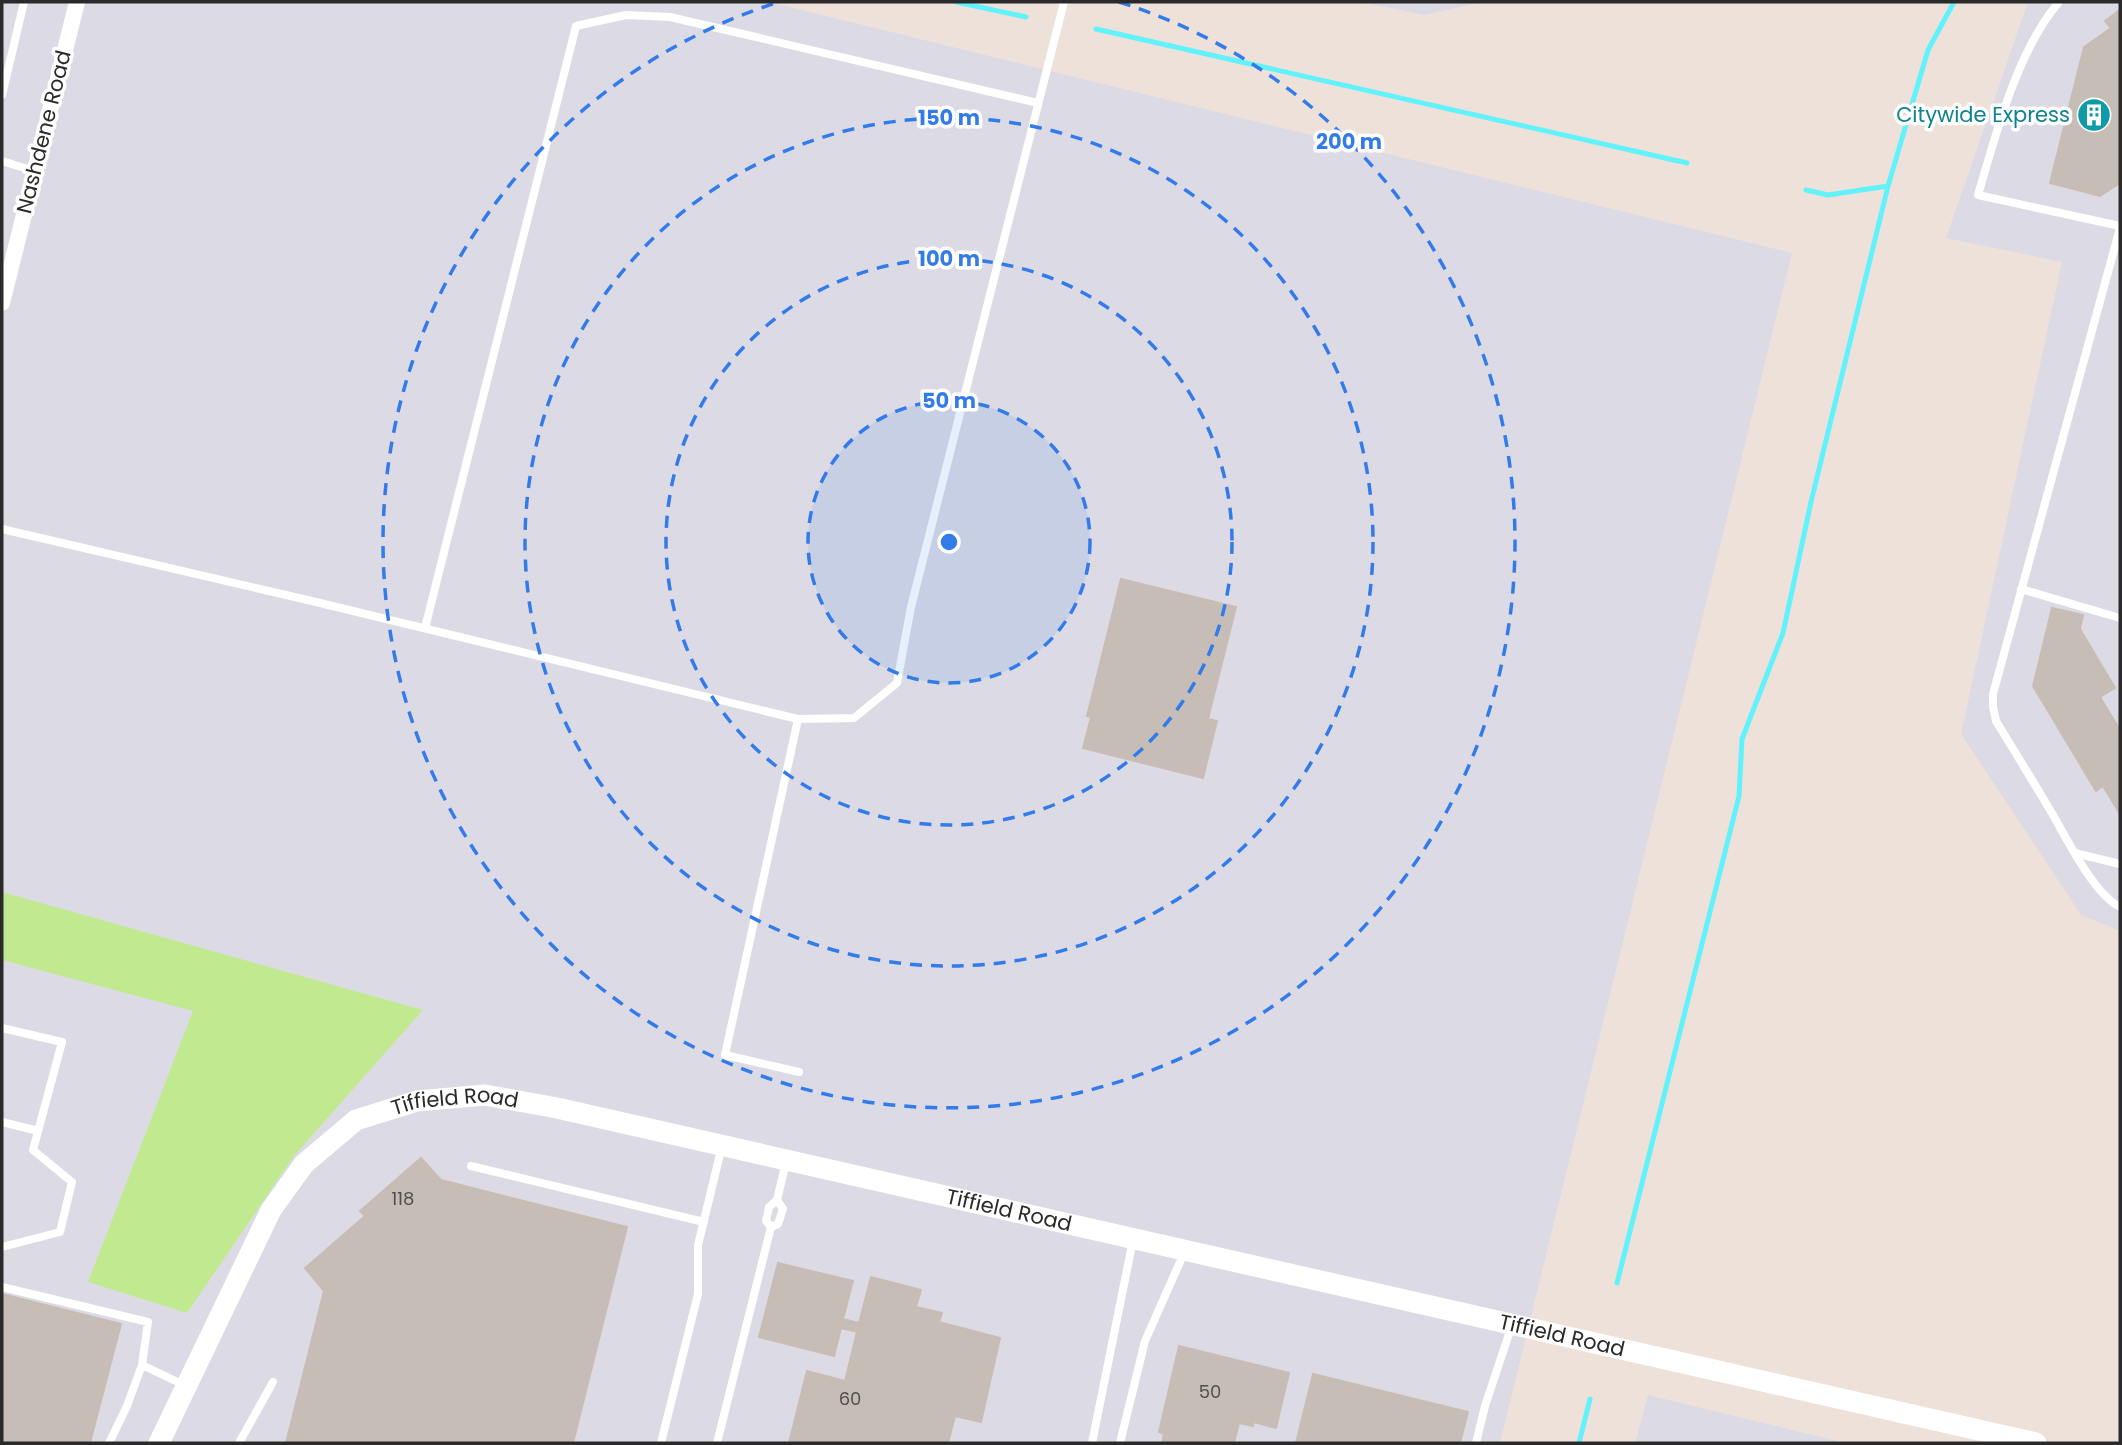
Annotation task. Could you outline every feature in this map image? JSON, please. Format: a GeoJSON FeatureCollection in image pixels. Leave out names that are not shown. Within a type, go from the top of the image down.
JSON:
{"type":"FeatureCollection","features":[{"type":"Feature","properties":{"kind":"street","name":"Nashdene Road"},"geometry":{"type":"LineString","coordinates":[[2,303],[77,2]]}},
{"type":"Feature","properties":{"kind":"street","name":"Tiffield Road"},"geometry":{"type":"LineString","coordinates":[[159,1443],[271,1210],[304,1164],[356,1120],[417,1101],[485,1095],[723,1145],[2036,1443]]}},
{"type":"Feature","properties":{"kind":"lane"},"geometry":{"type":"LineString","coordinates":[[2,95],[24,2]]}},
{"type":"Feature","properties":{"kind":"lane"},"geometry":{"type":"LineString","coordinates":[[2,529],[798,719],[854,718],[897,682],[911,607],[1064,2]]}},
{"type":"Feature","properties":{"kind":"lane"},"geometry":{"type":"LineString","coordinates":[[2059,2],[2050,12],[2028,53],[2003,109],[1978,195],[2120,227],[1993,694],[1993,707],[1996,720],[2075,853],[2098,887],[2120,907]]}},
{"type":"Feature","properties":{"kind":"lane"},"geometry":{"type":"LineString","coordinates":[[425,628],[576,26],[626,15],[670,17],[1038,103]]}},
{"type":"Feature","properties":{"kind":"lane"},"geometry":{"type":"LineString","coordinates":[[2,48],[13,51]]}},
{"type":"Feature","properties":{"kind":"lane"},"geometry":{"type":"LineString","coordinates":[[2,161],[34,171]]}},
{"type":"Feature","properties":{"kind":"lane"},"geometry":{"type":"LineString","coordinates":[[2021,589],[2120,618]]}},
{"type":"Feature","properties":{"kind":"lane"},"geometry":{"type":"LineString","coordinates":[[798,719],[725,1055],[799,1072]]}},
{"type":"Feature","properties":{"kind":"lane"},"geometry":{"type":"LineString","coordinates":[[2075,853],[2120,864]]}},
{"type":"Feature","properties":{"kind":"lane"},"geometry":{"type":"LineString","coordinates":[[2,1028],[62,1042],[33,1150],[72,1182],[60,1232],[2,1247]]}},
{"type":"Feature","properties":{"kind":"lane"},"geometry":{"type":"LineString","coordinates":[[2,1122],[38,1131]]}},
{"type":"Feature","properties":{"kind":"lane"},"geometry":{"type":"LineString","coordinates":[[661,1443],[698,1294],[698,1245],[723,1145]]}},
{"type":"Feature","properties":{"kind":"lane"},"geometry":{"type":"LineString","coordinates":[[771,1227],[766,1221],[769,1207],[777,1200],[787,1160]]}},
{"type":"Feature","properties":{"kind":"lane"},"geometry":{"type":"LineString","coordinates":[[471,1166],[704,1222]]}},
{"type":"Feature","properties":{"kind":"lane"},"geometry":{"type":"LineString","coordinates":[[771,1227],[778,1224],[783,1209],[777,1200]]}},
{"type":"Feature","properties":{"kind":"lane"},"geometry":{"type":"LineString","coordinates":[[717,1443],[771,1227]]}},
{"type":"Feature","properties":{"kind":"lane"},"geometry":{"type":"LineString","coordinates":[[1091,1443],[1133,1238]]}},
{"type":"Feature","properties":{"kind":"lane"},"geometry":{"type":"LineString","coordinates":[[1120,1443],[1145,1341],[1186,1250]]}},
{"type":"Feature","properties":{"kind":"lane"},"geometry":{"type":"LineString","coordinates":[[2,1287],[148,1322],[142,1365],[127,1406],[108,1443]]}},
{"type":"Feature","properties":{"kind":"lane"},"geometry":{"type":"LineString","coordinates":[[1476,1443],[1485,1406],[1512,1325]]}},
{"type":"Feature","properties":{"kind":"lane"},"geometry":{"type":"LineString","coordinates":[[142,1365],[186,1386]]}},
{"type":"Feature","properties":{"kind":"lane"},"geometry":{"type":"LineString","coordinates":[[239,1443],[273,1382]]}},
{"type":"Feature","properties":{"kind":"shaded area"},"geometry":{"type":"Polygon","coordinates":[[[2,2],[769,2],[1792,253],[1500,1443],[2,1443],[2,2]]]}},
{"type":"Feature","properties":{"kind":"shaded area"},"geometry":{"type":"Polygon","coordinates":[[[1360,2],[1483,2],[1424,15],[1360,2]]]}},
{"type":"Feature","properties":{"kind":"shaded area"},"geometry":{"type":"Polygon","coordinates":[[[2028,2],[2120,2],[2120,931],[2081,915],[1961,734],[2062,262],[1946,238],[2028,2]]]}},
{"type":"Feature","properties":{"kind":"shaded area"},"geometry":{"type":"Polygon","coordinates":[[[1648,1395],[1846,1443],[1635,1443],[1648,1395]]]}},
{"type":"Feature","properties":{"kind":"green space"},"geometry":{"type":"Polygon","coordinates":[[[2,892],[423,1010],[294,1156],[187,1313],[88,1282],[193,1011],[2,960],[2,892]]]}},
{"type":"Feature","properties":{"kind":"building","name":"Citywide Express"},"geometry":{"type":"Polygon","coordinates":[[[2120,10],[2120,183],[2100,196],[2050,183],[2084,47],[2111,28],[2105,21],[2120,10]]]}},
{"type":"Feature","properties":{"kind":"building"},"geometry":{"type":"Polygon","coordinates":[[[1121,579],[1236,607],[1208,719],[1217,721],[1203,778],[1083,748],[1091,717],[1087,716],[1121,579]]]}},
{"type":"Feature","properties":{"kind":"building"},"geometry":{"type":"Polygon","coordinates":[[[2052,608],[2083,615],[2080,629],[2115,688],[2100,697],[2120,730],[2120,814],[2103,786],[2096,791],[2033,686],[2052,608]]]}},
{"type":"Feature","properties":{"kind":"building"},"geometry":{"type":"Polygon","coordinates":[[[421,1158],[441,1180],[627,1227],[573,1443],[286,1443],[324,1291],[305,1268],[365,1216],[360,1211],[421,1158]]]}},
{"type":"Feature","properties":{"kind":"building"},"geometry":{"type":"Polygon","coordinates":[[[778,1263],[853,1281],[843,1319],[859,1323],[871,1277],[921,1290],[916,1307],[942,1313],[939,1322],[1000,1338],[981,1422],[955,1416],[948,1443],[789,1443],[807,1371],[845,1381],[857,1332],[841,1328],[834,1356],[759,1337],[778,1263]]]}},
{"type":"Feature","properties":{"kind":"building"},"geometry":{"type":"Polygon","coordinates":[[[2,1294],[121,1324],[90,1443],[2,1443],[2,1294]]]}},
{"type":"Feature","properties":{"kind":"building"},"geometry":{"type":"Polygon","coordinates":[[[1179,1346],[1289,1373],[1276,1428],[1254,1422],[1253,1426],[1239,1423],[1234,1443],[1162,1443],[1164,1434],[1159,1432],[1179,1346]]]}},
{"type":"Feature","properties":{"kind":"building"},"geometry":{"type":"Polygon","coordinates":[[[1313,1374],[1468,1412],[1460,1443],[1296,1443],[1313,1374]]]}},
{"type":"Feature","properties":{"kind":"waterway"},"geometry":{"type":"LineString","coordinates":[[956,2],[1026,17]]}},
{"type":"Feature","properties":{"kind":"waterway"},"geometry":{"type":"LineString","coordinates":[[1617,1283],[1739,796],[1742,739],[1783,633],[1811,502],[1888,186],[1928,50],[1954,2]]}},
{"type":"Feature","properties":{"kind":"waterway"},"geometry":{"type":"LineString","coordinates":[[1096,29],[1687,163]]}},
{"type":"Feature","properties":{"kind":"waterway"},"geometry":{"type":"LineString","coordinates":[[1806,190],[1828,195],[1888,186]]}},
{"type":"Feature","properties":{"kind":"waterway"},"geometry":{"type":"LineString","coordinates":[[1579,1443],[1590,1399]]}},
{"type":"Feature","properties":{"kind":"place","name":"Citywide Express"},"geometry":{"type":"Point","coordinates":[2094,115]}}]}
